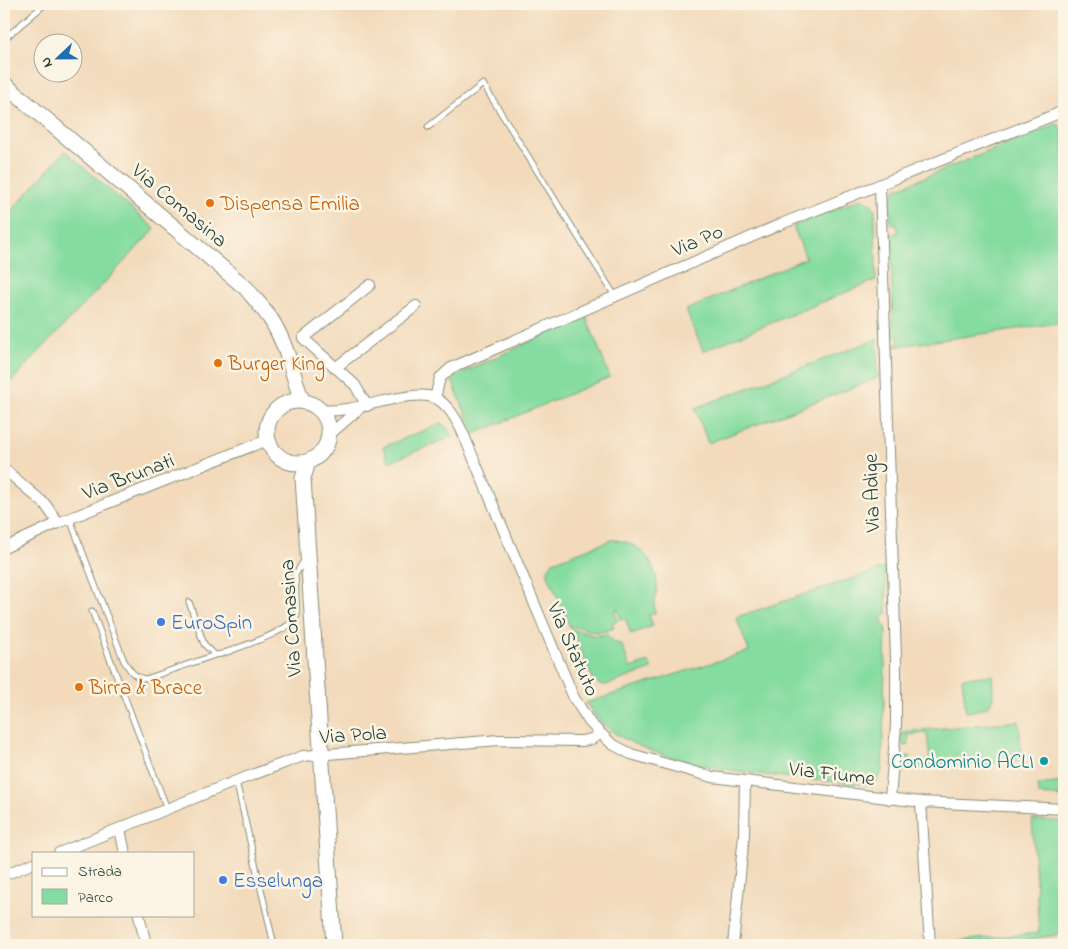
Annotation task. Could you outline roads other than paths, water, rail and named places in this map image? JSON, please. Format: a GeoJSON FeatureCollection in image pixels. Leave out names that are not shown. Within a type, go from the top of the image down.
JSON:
{"type":"FeatureCollection","features":[{"type":"Feature","properties":{"kind":"main road","name":"Via Comasina"},"geometry":{"type":"LineString","coordinates":[[4,84],[246,288],[270,318],[280,335],[290,359],[296,384],[297,401]]}},
{"type":"Feature","properties":{"kind":"main road"},"geometry":{"type":"LineString","coordinates":[[303,478],[289,462],[279,457],[272,450],[267,440],[269,420],[274,411],[297,401],[312,404],[320,410],[325,418],[329,435]]}},
{"type":"Feature","properties":{"kind":"main road","name":"Via Comasina"},"geometry":{"type":"LineString","coordinates":[[329,435],[322,451],[308,462],[303,478],[334,945]]}},
{"type":"Feature","properties":{"kind":"main road"},"geometry":{"type":"LineString","coordinates":[[289,462],[308,462]]}},
{"type":"Feature","properties":{"kind":"street","name":"Via Po"},"geometry":{"type":"LineString","coordinates":[[436,398],[440,378],[451,368],[781,224],[1064,111]]}},
{"type":"Feature","properties":{"kind":"street","name":"Via Adige"},"geometry":{"type":"LineString","coordinates":[[880,186],[896,658],[896,725],[890,798]]}},
{"type":"Feature","properties":{"kind":"street"},"geometry":{"type":"LineString","coordinates":[[363,407],[355,385],[308,345],[303,338],[370,285]]}},
{"type":"Feature","properties":{"kind":"street"},"geometry":{"type":"LineString","coordinates":[[335,368],[416,306]]}},
{"type":"Feature","properties":{"kind":"street"},"geometry":{"type":"LineString","coordinates":[[320,410],[331,412],[363,407],[408,396],[436,398]]}},
{"type":"Feature","properties":{"kind":"street","name":"Via Statuto"},"geometry":{"type":"LineString","coordinates":[[436,398],[455,418],[462,431],[574,698],[600,734],[612,744],[632,754],[712,777],[745,782]]}},
{"type":"Feature","properties":{"kind":"street"},"geometry":{"type":"LineString","coordinates":[[329,435],[363,407]]}},
{"type":"Feature","properties":{"kind":"street","name":"Via Brunati"},"geometry":{"type":"LineString","coordinates":[[4,548],[70,518],[267,440]]}},
{"type":"Feature","properties":{"kind":"street"},"geometry":{"type":"LineString","coordinates":[[4,469],[45,504],[58,523]]}},
{"type":"Feature","properties":{"kind":"street","name":"Via Pola"},"geometry":{"type":"LineString","coordinates":[[62,852],[236,781],[303,756],[499,740],[582,742],[600,734]]}},
{"type":"Feature","properties":{"kind":"street","name":"Via Fiume"},"geometry":{"type":"LineString","coordinates":[[745,782],[922,802],[1064,809]]}},
{"type":"Feature","properties":{"kind":"street"},"geometry":{"type":"LineString","coordinates":[[734,945],[743,853],[745,782]]}},
{"type":"Feature","properties":{"kind":"street"},"geometry":{"type":"LineString","coordinates":[[922,802],[930,945]]}},
{"type":"Feature","properties":{"kind":"street"},"geometry":{"type":"LineString","coordinates":[[120,829],[125,852]]}},
{"type":"Feature","properties":{"kind":"street"},"geometry":{"type":"LineString","coordinates":[[4,875],[32,864]]}},
{"type":"Feature","properties":{"kind":"street"},"geometry":{"type":"LineString","coordinates":[[139,916],[146,945]]}},
{"type":"Feature","properties":{"kind":"lane"},"geometry":{"type":"LineString","coordinates":[[4,38],[45,4]]}},
{"type":"Feature","properties":{"kind":"lane"},"geometry":{"type":"LineString","coordinates":[[428,127],[483,84],[615,296]]}},
{"type":"Feature","properties":{"kind":"lane"},"geometry":{"type":"LineString","coordinates":[[4,202],[7,205],[4,209]]}},
{"type":"Feature","properties":{"kind":"lane"},"geometry":{"type":"LineString","coordinates":[[70,518],[124,661],[138,678],[146,679],[215,655],[284,628],[295,620],[298,616],[295,575],[307,555]]}},
{"type":"Feature","properties":{"kind":"lane"},"geometry":{"type":"LineString","coordinates":[[189,602],[204,644],[215,655]]}},
{"type":"Feature","properties":{"kind":"lane"},"geometry":{"type":"LineString","coordinates":[[92,611],[167,810]]}},
{"type":"Feature","properties":{"kind":"lane"},"geometry":{"type":"LineString","coordinates":[[236,781],[274,945]]}},
{"type":"Feature","properties":{"kind":"lane"},"geometry":{"type":"LineString","coordinates":[[255,894],[262,892]]}},
{"type":"Feature","properties":{"kind":"lane"},"geometry":{"type":"LineString","coordinates":[[258,908],[265,906]]}},
{"type":"Feature","properties":{"kind":"place","name":"Dispensa Emilia"},"geometry":{"type":"Point","coordinates":[210,203]}},
{"type":"Feature","properties":{"kind":"place","name":"Burger King"},"geometry":{"type":"Point","coordinates":[218,363]}},
{"type":"Feature","properties":{"kind":"place","name":"EuroSpin"},"geometry":{"type":"Point","coordinates":[161,622]}},
{"type":"Feature","properties":{"kind":"place","name":"Birra & Brace"},"geometry":{"type":"Point","coordinates":[79,687]}},
{"type":"Feature","properties":{"kind":"place","name":"Condominio ACLI"},"geometry":{"type":"Point","coordinates":[1044,761]}},
{"type":"Feature","properties":{"kind":"place","name":"Esselunga"},"geometry":{"type":"Point","coordinates":[223,880]}}]}
